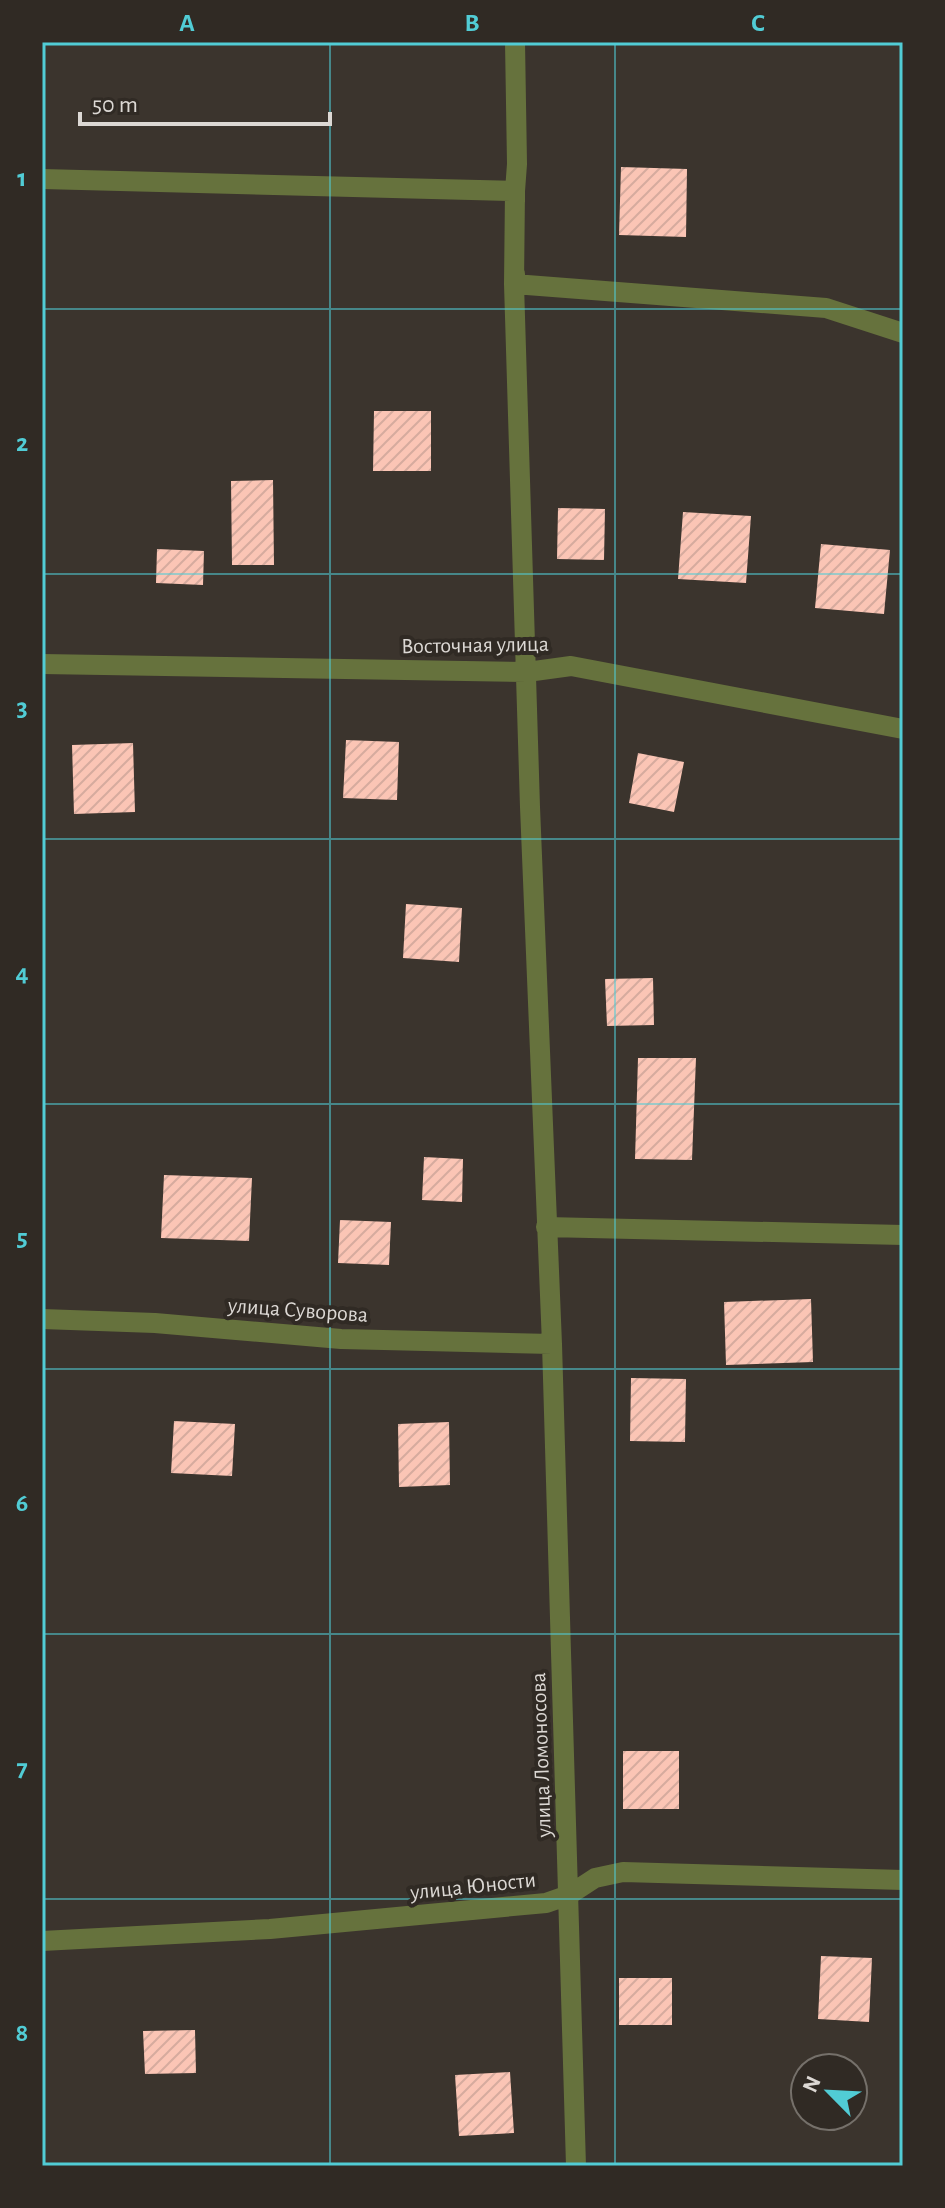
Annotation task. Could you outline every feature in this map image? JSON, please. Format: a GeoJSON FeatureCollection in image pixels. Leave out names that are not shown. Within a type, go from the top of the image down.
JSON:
{"type":"FeatureCollection","features":[{"type":"Feature","properties":{"kind":"street","name":"улица Ломоносова"},"geometry":{"type":"LineString","coordinates":[[515,42],[517,164],[514,284],[552,1344],[576,2166]]}},
{"type":"Feature","properties":{"kind":"street"},"geometry":{"type":"LineString","coordinates":[[42,179],[515,191]]}},
{"type":"Feature","properties":{"kind":"street"},"geometry":{"type":"LineString","coordinates":[[514,284],[826,308],[903,333]]}},
{"type":"Feature","properties":{"kind":"street","name":"Восточная улица"},"geometry":{"type":"LineString","coordinates":[[42,664],[527,672],[571,666],[903,729]]}},
{"type":"Feature","properties":{"kind":"street"},"geometry":{"type":"LineString","coordinates":[[546,1227],[903,1235]]}},
{"type":"Feature","properties":{"kind":"street","name":"улица Суворова"},"geometry":{"type":"LineString","coordinates":[[42,1319],[155,1323],[341,1339],[552,1344]]}},
{"type":"Feature","properties":{"kind":"street","name":"улица Юности"},"geometry":{"type":"LineString","coordinates":[[42,1941],[270,1929],[546,1903],[569,1895],[595,1878],[623,1872],[903,1880]]}},
{"type":"Feature","properties":{"kind":"building"},"geometry":{"type":"Polygon","coordinates":[[[621,167],[687,169],[686,237],[619,235],[621,167]]]}},
{"type":"Feature","properties":{"kind":"building"},"geometry":{"type":"Polygon","coordinates":[[[374,411],[431,411],[431,471],[373,471],[374,411]]]}},
{"type":"Feature","properties":{"kind":"building"},"geometry":{"type":"Polygon","coordinates":[[[273,480],[274,565],[232,565],[231,481],[273,480]]]}},
{"type":"Feature","properties":{"kind":"building"},"geometry":{"type":"Polygon","coordinates":[[[558,508],[605,509],[604,560],[557,559],[558,508]]]}},
{"type":"Feature","properties":{"kind":"building"},"geometry":{"type":"Polygon","coordinates":[[[683,512],[751,516],[746,583],[678,579],[683,512]]]}},
{"type":"Feature","properties":{"kind":"building"},"geometry":{"type":"Polygon","coordinates":[[[821,544],[890,550],[884,614],[815,608],[821,544]]]}},
{"type":"Feature","properties":{"kind":"building"},"geometry":{"type":"Polygon","coordinates":[[[157,549],[204,551],[203,585],[156,583],[157,549]]]}},
{"type":"Feature","properties":{"kind":"building"},"geometry":{"type":"Polygon","coordinates":[[[346,740],[399,742],[397,800],[343,798],[346,740]]]}},
{"type":"Feature","properties":{"kind":"building"},"geometry":{"type":"Polygon","coordinates":[[[133,743],[135,812],[74,814],[72,745],[133,743]]]}},
{"type":"Feature","properties":{"kind":"building"},"geometry":{"type":"Polygon","coordinates":[[[638,753],[684,762],[674,812],[629,803],[638,753]]]}},
{"type":"Feature","properties":{"kind":"building"},"geometry":{"type":"Polygon","coordinates":[[[406,904],[462,908],[459,962],[403,958],[406,904]]]}},
{"type":"Feature","properties":{"kind":"building"},"geometry":{"type":"Polygon","coordinates":[[[653,978],[654,1025],[607,1026],[605,979],[653,978]]]}},
{"type":"Feature","properties":{"kind":"building"},"geometry":{"type":"Polygon","coordinates":[[[638,1058],[696,1058],[692,1160],[635,1159],[638,1058]]]}},
{"type":"Feature","properties":{"kind":"building"},"geometry":{"type":"Polygon","coordinates":[[[424,1157],[463,1159],[462,1202],[422,1200],[424,1157]]]}},
{"type":"Feature","properties":{"kind":"building"},"geometry":{"type":"Polygon","coordinates":[[[164,1175],[252,1178],[249,1241],[161,1238],[164,1175]]]}},
{"type":"Feature","properties":{"kind":"building"},"geometry":{"type":"Polygon","coordinates":[[[340,1220],[391,1222],[389,1265],[338,1263],[340,1220]]]}},
{"type":"Feature","properties":{"kind":"building"},"geometry":{"type":"Polygon","coordinates":[[[811,1299],[813,1362],[726,1365],[724,1302],[811,1299]]]}},
{"type":"Feature","properties":{"kind":"building"},"geometry":{"type":"Polygon","coordinates":[[[631,1378],[686,1379],[685,1442],[630,1441],[631,1378]]]}},
{"type":"Feature","properties":{"kind":"building"},"geometry":{"type":"Polygon","coordinates":[[[174,1421],[235,1424],[232,1476],[171,1473],[174,1421]]]}},
{"type":"Feature","properties":{"kind":"building"},"geometry":{"type":"Polygon","coordinates":[[[449,1422],[450,1485],[399,1487],[398,1424],[449,1422]]]}},
{"type":"Feature","properties":{"kind":"building"},"geometry":{"type":"Polygon","coordinates":[[[623,1751],[679,1751],[679,1809],[623,1809],[623,1751]]]}},
{"type":"Feature","properties":{"kind":"building"},"geometry":{"type":"Polygon","coordinates":[[[821,1956],[872,1958],[869,2022],[818,2019],[821,1956]]]}},
{"type":"Feature","properties":{"kind":"building"},"geometry":{"type":"Polygon","coordinates":[[[619,1978],[672,1978],[672,2025],[619,2025],[619,1978]]]}},
{"type":"Feature","properties":{"kind":"building"},"geometry":{"type":"Polygon","coordinates":[[[195,2030],[196,2073],[145,2074],[143,2031],[195,2030]]]}},
{"type":"Feature","properties":{"kind":"building"},"geometry":{"type":"Polygon","coordinates":[[[510,2072],[514,2133],[459,2136],[455,2075],[510,2072]]]}}]}
